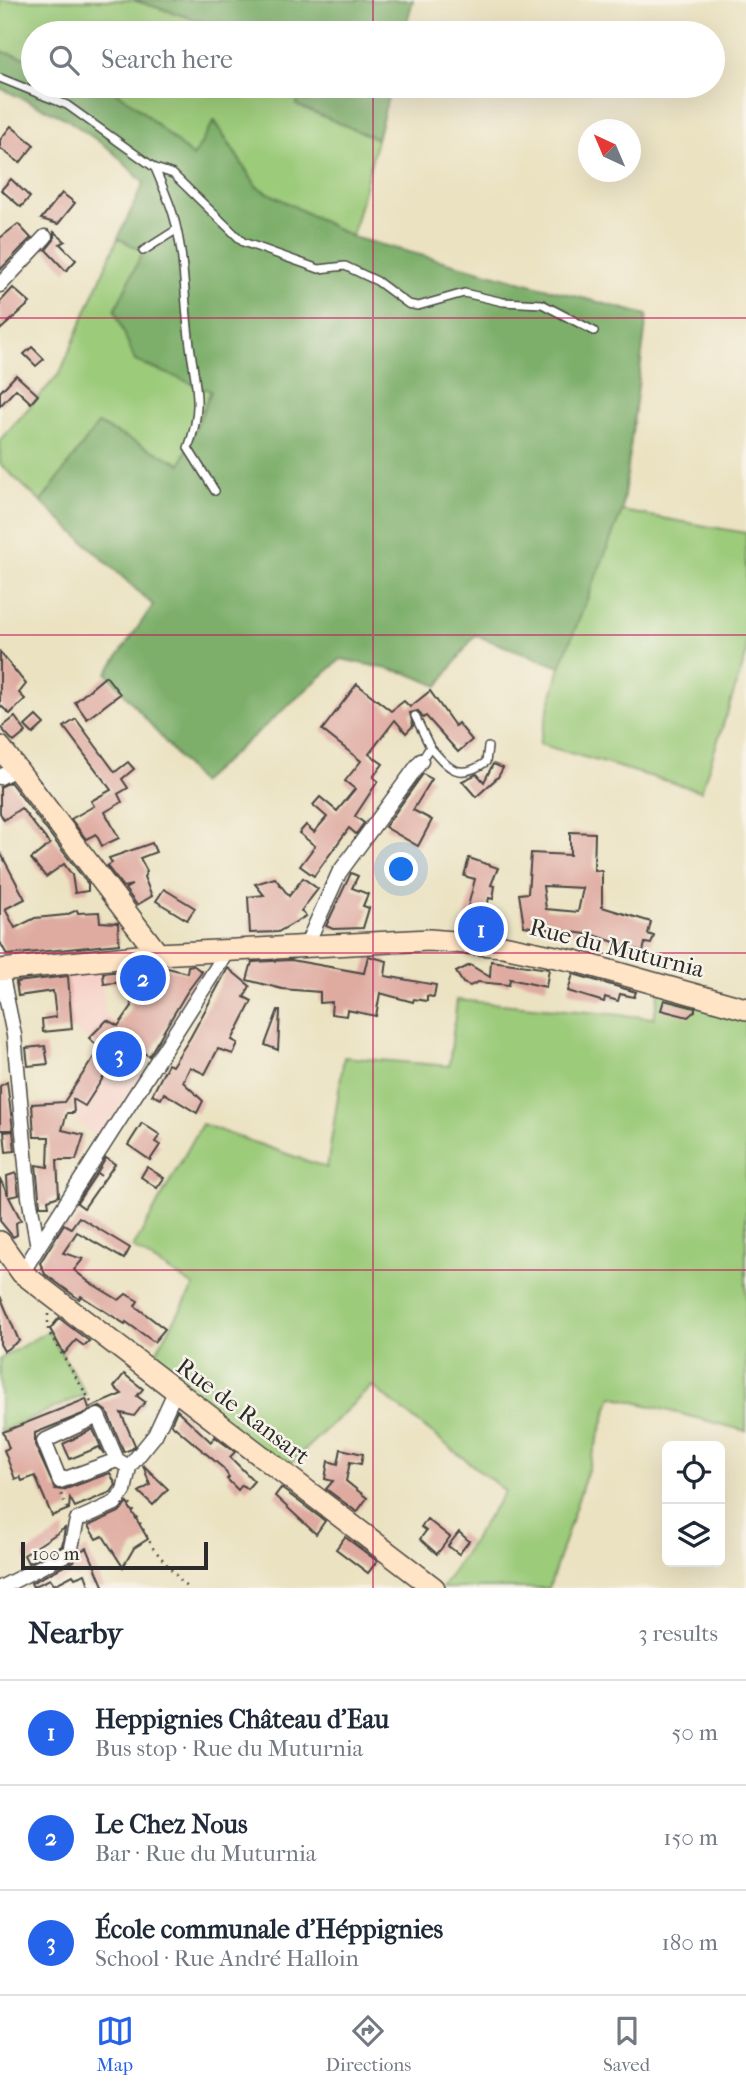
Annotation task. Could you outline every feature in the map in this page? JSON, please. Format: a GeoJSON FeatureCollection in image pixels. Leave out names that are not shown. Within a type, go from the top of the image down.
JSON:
{"type":"FeatureCollection","features":[{"type":"Feature","properties":{"kind":"street"},"geometry":{"type":"LineString","coordinates":[[0,285],[45,237]]}},
{"type":"Feature","properties":{"kind":"street"},"geometry":{"type":"LineString","coordinates":[[0,747],[8,773],[158,954]]}},
{"type":"Feature","properties":{"kind":"street"},"geometry":{"type":"LineString","coordinates":[[306,946],[339,873],[421,761]]}},
{"type":"Feature","properties":{"kind":"street","name":"Rue du Muturnia"},"geometry":{"type":"LineString","coordinates":[[0,969],[158,954],[429,940],[503,946],[575,961],[746,1009]]}},
{"type":"Feature","properties":{"kind":"street"},"geometry":{"type":"LineString","coordinates":[[22,1273],[228,950]]}},
{"type":"Feature","properties":{"kind":"street"},"geometry":{"type":"LineString","coordinates":[[0,969],[14,1035],[29,1197],[38,1247]]}},
{"type":"Feature","properties":{"kind":"street","name":"Rue de Ransart"},"geometry":{"type":"LineString","coordinates":[[0,1242],[22,1273],[434,1588]]}},
{"type":"Feature","properties":{"kind":"street"},"geometry":{"type":"LineString","coordinates":[[0,1588],[70,1552],[77,1520],[115,1503],[124,1492],[123,1463],[98,1416],[44,1441],[60,1481],[123,1463],[155,1435],[176,1392]]}},
{"type":"Feature","properties":{"kind":"lane"},"geometry":{"type":"LineString","coordinates":[[0,78],[21,86]]}},
{"type":"Feature","properties":{"kind":"lane"},"geometry":{"type":"LineString","coordinates":[[50,98],[67,105],[155,168],[173,174],[243,242],[319,270],[345,266],[377,281],[408,304],[418,306],[464,293],[503,302],[542,304],[594,331]]}},
{"type":"Feature","properties":{"kind":"lane"},"geometry":{"type":"LineString","coordinates":[[155,168],[176,229],[196,377],[198,423],[188,448],[215,491]]}},
{"type":"Feature","properties":{"kind":"lane"},"geometry":{"type":"LineString","coordinates":[[143,251],[176,229]]}},
{"type":"Feature","properties":{"kind":"lane"},"geometry":{"type":"LineString","coordinates":[[415,716],[430,747],[443,762],[457,772],[471,773],[486,762],[488,747]]}},
{"type":"Feature","properties":{"kind":"lane"},"geometry":{"type":"LineString","coordinates":[[421,761],[430,747]]}},
{"type":"Feature","properties":{"kind":"path"},"geometry":{"type":"LineString","coordinates":[[48,1293],[48,1331],[98,1416]]}},
{"type":"Feature","properties":{"kind":"path"},"geometry":{"type":"LineString","coordinates":[[60,1481],[58,1485],[69,1513],[77,1520]]}},
{"type":"Feature","properties":{"kind":"path"},"geometry":{"type":"LineString","coordinates":[[124,1492],[153,1548],[187,1588]]}},
{"type":"Feature","properties":{"kind":"shaded area"},"geometry":{"type":"Polygon","coordinates":[[[101,966],[105,1016],[121,1027],[117,1035],[150,1059],[99,1138],[76,1122],[77,1106],[69,1096],[99,1048],[72,1029],[57,1031],[50,971],[101,966]]]}},
{"type":"Feature","properties":{"kind":"green space"},"geometry":{"type":"Polygon","coordinates":[[[0,0],[133,0],[201,21],[21,21],[21,57],[0,51],[0,0]]]}},
{"type":"Feature","properties":{"kind":"green space"},"geometry":{"type":"Polygon","coordinates":[[[133,0],[413,0],[407,21],[201,21],[133,0]]]}},
{"type":"Feature","properties":{"kind":"green space"},"geometry":{"type":"Polygon","coordinates":[[[0,51],[21,57],[21,98],[0,88],[0,51]]]}},
{"type":"Feature","properties":{"kind":"green space"},"geometry":{"type":"Polygon","coordinates":[[[22,98],[125,98],[193,157],[214,121],[257,187],[352,237],[647,315],[622,511],[560,667],[475,635],[438,686],[407,673],[341,659],[200,783],[107,673],[153,605],[41,502],[98,424],[181,464],[211,391],[135,361],[115,310],[143,251],[118,238],[144,183],[111,150],[65,118],[22,98]]]}},
{"type":"Feature","properties":{"kind":"green space"},"geometry":{"type":"Polygon","coordinates":[[[125,98],[299,98],[297,105],[377,139],[352,237],[257,187],[215,121],[193,158],[125,98]]]}},
{"type":"Feature","properties":{"kind":"green space"},"geometry":{"type":"Polygon","coordinates":[[[299,98],[388,98],[377,139],[296,105],[299,98]]]}},
{"type":"Feature","properties":{"kind":"green space"},"geometry":{"type":"Polygon","coordinates":[[[118,238],[143,251],[211,390],[181,465],[98,424],[41,502],[0,464],[0,440],[60,373],[118,238]]]}},
{"type":"Feature","properties":{"kind":"green space"},"geometry":{"type":"Polygon","coordinates":[[[622,511],[746,533],[746,656],[701,791],[539,744],[560,667],[622,511]]]}},
{"type":"Feature","properties":{"kind":"green space"},"geometry":{"type":"Polygon","coordinates":[[[660,985],[746,1009],[746,1431],[612,1396],[549,1588],[442,1588],[505,1491],[372,1386],[280,1473],[146,1370],[194,1286],[133,1248],[202,1124],[327,1168],[344,1057],[449,1066],[457,1000],[654,1018],[660,985]]]}},
{"type":"Feature","properties":{"kind":"green space"},"geometry":{"type":"Polygon","coordinates":[[[48,1331],[86,1394],[0,1432],[0,1359],[48,1331]]]}},
{"type":"Feature","properties":{"kind":"building"},"geometry":{"type":"Polygon","coordinates":[[[11,126],[34,145],[20,163],[0,148],[0,140],[11,126]]]}},
{"type":"Feature","properties":{"kind":"building"},"geometry":{"type":"Polygon","coordinates":[[[11,179],[30,197],[21,207],[1,190],[11,179]]]}},
{"type":"Feature","properties":{"kind":"building"},"geometry":{"type":"Polygon","coordinates":[[[62,193],[75,203],[58,224],[41,219],[62,193]]]}},
{"type":"Feature","properties":{"kind":"building"},"geometry":{"type":"Polygon","coordinates":[[[18,224],[31,238],[0,270],[0,238],[18,224]]]}},
{"type":"Feature","properties":{"kind":"building"},"geometry":{"type":"Polygon","coordinates":[[[54,232],[65,241],[60,244],[76,260],[66,271],[46,250],[54,240],[54,232]]]}},
{"type":"Feature","properties":{"kind":"building"},"geometry":{"type":"Polygon","coordinates":[[[13,288],[30,303],[0,330],[0,302],[13,288]]]}},
{"type":"Feature","properties":{"kind":"building"},"geometry":{"type":"Polygon","coordinates":[[[32,347],[44,359],[36,366],[24,354],[32,347]]]}},
{"type":"Feature","properties":{"kind":"building"},"geometry":{"type":"Polygon","coordinates":[[[16,375],[38,395],[31,403],[16,389],[0,406],[0,392],[16,375]]]}},
{"type":"Feature","properties":{"kind":"building"},"geometry":{"type":"Polygon","coordinates":[[[0,652],[26,684],[19,693],[25,699],[10,714],[0,705],[0,652]]]}},
{"type":"Feature","properties":{"kind":"building"},"geometry":{"type":"Polygon","coordinates":[[[106,676],[120,694],[87,719],[75,702],[106,676]]]}},
{"type":"Feature","properties":{"kind":"building"},"geometry":{"type":"Polygon","coordinates":[[[357,684],[391,711],[404,701],[410,707],[430,691],[455,726],[458,723],[472,740],[458,752],[426,716],[423,718],[418,711],[410,713],[413,726],[406,733],[395,720],[369,754],[383,764],[373,777],[378,781],[355,816],[364,823],[356,834],[349,828],[314,876],[300,866],[315,846],[299,833],[306,825],[314,832],[327,817],[313,805],[320,797],[337,811],[355,789],[345,781],[361,761],[322,730],[357,684]]]}},
{"type":"Feature","properties":{"kind":"building"},"geometry":{"type":"Polygon","coordinates":[[[36,716],[44,724],[33,734],[25,726],[36,716]]]}},
{"type":"Feature","properties":{"kind":"building"},"geometry":{"type":"Polygon","coordinates":[[[15,717],[26,732],[14,742],[1,728],[15,717]]]}},
{"type":"Feature","properties":{"kind":"building"},"geometry":{"type":"Polygon","coordinates":[[[76,719],[115,772],[128,762],[134,769],[122,779],[128,788],[118,794],[122,802],[105,812],[119,838],[102,846],[96,834],[86,839],[71,819],[94,806],[91,801],[111,790],[64,727],[76,719]]]}},
{"type":"Feature","properties":{"kind":"building"},"geometry":{"type":"Polygon","coordinates":[[[493,764],[503,768],[498,777],[476,797],[462,781],[477,774],[484,782],[493,764]]]}},
{"type":"Feature","properties":{"kind":"building"},"geometry":{"type":"Polygon","coordinates":[[[423,774],[432,779],[413,810],[432,820],[418,846],[385,827],[423,774]]]}},
{"type":"Feature","properties":{"kind":"building"},"geometry":{"type":"Polygon","coordinates":[[[10,782],[88,884],[88,891],[75,893],[72,875],[64,864],[46,877],[31,859],[50,844],[21,808],[4,820],[0,813],[0,787],[10,782]]]}},
{"type":"Feature","properties":{"kind":"building"},"geometry":{"type":"Polygon","coordinates":[[[570,832],[595,833],[594,870],[602,871],[602,907],[651,922],[648,934],[654,936],[651,944],[645,943],[643,952],[594,935],[524,926],[519,894],[528,893],[531,853],[570,855],[570,832]],[[543,886],[546,909],[578,912],[583,888],[543,886]]]}},
{"type":"Feature","properties":{"kind":"building"},"geometry":{"type":"Polygon","coordinates":[[[152,843],[156,852],[140,858],[147,871],[144,877],[152,896],[137,905],[125,889],[132,885],[123,887],[107,866],[112,863],[109,858],[152,843]]]}},
{"type":"Feature","properties":{"kind":"building"},"geometry":{"type":"Polygon","coordinates":[[[0,852],[25,899],[5,909],[15,928],[35,918],[66,915],[77,910],[78,913],[99,912],[100,922],[118,923],[119,944],[7,955],[0,942],[0,852]]]}},
{"type":"Feature","properties":{"kind":"building"},"geometry":{"type":"Polygon","coordinates":[[[469,858],[498,868],[491,885],[495,886],[493,899],[489,898],[483,923],[465,918],[475,879],[464,876],[469,858]]]}},
{"type":"Feature","properties":{"kind":"building"},"geometry":{"type":"Polygon","coordinates":[[[351,873],[358,876],[352,888],[368,894],[363,906],[369,908],[363,928],[333,929],[326,926],[351,873]]]}},
{"type":"Feature","properties":{"kind":"building"},"geometry":{"type":"Polygon","coordinates":[[[275,878],[289,896],[303,878],[318,889],[301,911],[306,916],[278,932],[250,933],[248,897],[264,895],[255,884],[275,878]]]}},
{"type":"Feature","properties":{"kind":"building"},"geometry":{"type":"Polygon","coordinates":[[[164,889],[195,908],[187,920],[156,901],[164,889]]]}},
{"type":"Feature","properties":{"kind":"building"},"geometry":{"type":"Polygon","coordinates":[[[368,956],[387,961],[385,976],[436,985],[434,997],[427,996],[427,1001],[414,999],[413,1002],[380,993],[376,1016],[347,1010],[346,1016],[331,1014],[332,1002],[320,1003],[320,992],[282,989],[247,980],[252,962],[291,960],[364,973],[368,956]]]}},
{"type":"Feature","properties":{"kind":"building"},"geometry":{"type":"Polygon","coordinates":[[[491,961],[549,969],[546,987],[510,979],[509,985],[478,982],[470,986],[463,983],[456,972],[470,965],[490,977],[491,961]]]}},
{"type":"Feature","properties":{"kind":"building"},"geometry":{"type":"Polygon","coordinates":[[[193,965],[202,972],[149,1056],[126,1042],[85,1106],[73,1099],[74,1113],[67,1113],[62,1130],[84,1135],[76,1160],[57,1160],[59,1196],[48,1200],[49,1206],[40,1206],[36,1165],[48,1167],[49,1137],[34,1137],[32,1104],[64,1102],[100,1048],[89,1038],[107,1020],[118,1026],[132,1006],[125,982],[104,984],[103,973],[164,967],[187,973],[188,966],[193,965]]]}},
{"type":"Feature","properties":{"kind":"building"},"geometry":{"type":"Polygon","coordinates":[[[228,968],[250,986],[244,997],[252,1001],[232,1040],[238,1043],[233,1054],[218,1049],[205,1074],[190,1067],[183,1082],[203,1101],[197,1113],[164,1093],[161,1099],[152,1095],[168,1064],[172,1066],[190,1038],[228,968]]]}},
{"type":"Feature","properties":{"kind":"building"},"geometry":{"type":"Polygon","coordinates":[[[573,974],[636,992],[634,997],[620,994],[618,1001],[605,997],[604,1002],[568,991],[573,974]]]}},
{"type":"Feature","properties":{"kind":"building"},"geometry":{"type":"Polygon","coordinates":[[[68,976],[72,1029],[43,1032],[42,1019],[56,1017],[53,991],[18,996],[16,982],[68,976]]]}},
{"type":"Feature","properties":{"kind":"building"},"geometry":{"type":"Polygon","coordinates":[[[664,1000],[695,1008],[695,1011],[688,1017],[661,1010],[664,1000]]]}},
{"type":"Feature","properties":{"kind":"building"},"geometry":{"type":"Polygon","coordinates":[[[280,1010],[278,1050],[265,1045],[280,1010]]]}},
{"type":"Feature","properties":{"kind":"building"},"geometry":{"type":"Polygon","coordinates":[[[45,1046],[48,1064],[28,1066],[26,1048],[45,1046]]]}},
{"type":"Feature","properties":{"kind":"building"},"geometry":{"type":"Polygon","coordinates":[[[7,1082],[13,1130],[0,1130],[0,1086],[7,1082]]]}},
{"type":"Feature","properties":{"kind":"building"},"geometry":{"type":"Polygon","coordinates":[[[142,1123],[160,1135],[155,1142],[160,1145],[150,1160],[128,1145],[142,1123]]]}},
{"type":"Feature","properties":{"kind":"building"},"geometry":{"type":"Polygon","coordinates":[[[13,1131],[15,1151],[6,1152],[4,1132],[13,1131]]]}},
{"type":"Feature","properties":{"kind":"building"},"geometry":{"type":"Polygon","coordinates":[[[106,1158],[115,1164],[84,1208],[77,1203],[106,1158]]]}},
{"type":"Feature","properties":{"kind":"building"},"geometry":{"type":"Polygon","coordinates":[[[147,1167],[164,1178],[157,1188],[141,1177],[147,1167]]]}},
{"type":"Feature","properties":{"kind":"building"},"geometry":{"type":"Polygon","coordinates":[[[16,1173],[19,1195],[9,1197],[21,1220],[16,1223],[17,1235],[13,1237],[0,1221],[0,1179],[8,1195],[7,1176],[16,1173]]]}},
{"type":"Feature","properties":{"kind":"building"},"geometry":{"type":"Polygon","coordinates":[[[79,1217],[130,1248],[124,1259],[77,1232],[63,1253],[83,1259],[74,1270],[89,1282],[119,1300],[126,1294],[138,1301],[135,1306],[165,1329],[154,1342],[81,1296],[79,1299],[45,1274],[40,1263],[64,1224],[71,1228],[79,1217]]]}},
{"type":"Feature","properties":{"kind":"building"},"geometry":{"type":"Polygon","coordinates":[[[0,1296],[19,1341],[4,1351],[0,1344],[0,1296]]]}},
{"type":"Feature","properties":{"kind":"building"},"geometry":{"type":"Polygon","coordinates":[[[59,1318],[89,1341],[84,1346],[76,1340],[64,1354],[50,1329],[59,1318]]]}},
{"type":"Feature","properties":{"kind":"building"},"geometry":{"type":"Polygon","coordinates":[[[124,1374],[143,1389],[137,1396],[145,1402],[134,1416],[121,1413],[135,1445],[132,1449],[124,1452],[107,1412],[100,1407],[35,1433],[35,1445],[55,1489],[63,1490],[110,1473],[116,1485],[111,1492],[75,1507],[70,1498],[69,1509],[52,1516],[35,1476],[22,1481],[20,1477],[15,1479],[4,1450],[9,1448],[3,1432],[86,1399],[89,1408],[122,1394],[114,1387],[124,1374]]]}},
{"type":"Feature","properties":{"kind":"building"},"geometry":{"type":"Polygon","coordinates":[[[177,1410],[211,1442],[215,1437],[235,1452],[230,1457],[254,1481],[247,1489],[242,1485],[238,1490],[227,1479],[229,1477],[223,1468],[171,1424],[177,1410]]]}},
{"type":"Feature","properties":{"kind":"building"},"geometry":{"type":"Polygon","coordinates":[[[93,1429],[104,1454],[99,1447],[70,1459],[63,1444],[93,1429]]]}},
{"type":"Feature","properties":{"kind":"building"},"geometry":{"type":"Polygon","coordinates":[[[341,1449],[363,1454],[361,1464],[350,1462],[346,1481],[367,1498],[357,1512],[326,1489],[333,1481],[325,1479],[328,1461],[338,1464],[341,1449]]]}},
{"type":"Feature","properties":{"kind":"building"},"geometry":{"type":"Polygon","coordinates":[[[143,1465],[168,1489],[153,1505],[139,1492],[150,1485],[143,1465]]]}},
{"type":"Feature","properties":{"kind":"building"},"geometry":{"type":"Polygon","coordinates":[[[281,1488],[325,1521],[316,1534],[275,1496],[281,1488]]]}},
{"type":"Feature","properties":{"kind":"building"},"geometry":{"type":"Polygon","coordinates":[[[127,1503],[148,1539],[134,1548],[123,1567],[103,1536],[96,1539],[88,1526],[119,1512],[127,1503]]]}},
{"type":"Feature","properties":{"kind":"building"},"geometry":{"type":"Polygon","coordinates":[[[427,1519],[450,1537],[437,1554],[420,1539],[426,1531],[421,1527],[427,1519]]]}},
{"type":"Feature","properties":{"kind":"building"},"geometry":{"type":"Polygon","coordinates":[[[65,1528],[62,1546],[28,1563],[24,1555],[65,1528]]]}},
{"type":"Feature","properties":{"kind":"building"},"geometry":{"type":"Polygon","coordinates":[[[459,1532],[469,1541],[459,1554],[448,1546],[459,1532]]]}},
{"type":"Feature","properties":{"kind":"building"},"geometry":{"type":"Polygon","coordinates":[[[345,1537],[377,1561],[368,1573],[336,1549],[345,1537]]]}},
{"type":"Feature","properties":{"kind":"building"},"geometry":{"type":"Polygon","coordinates":[[[87,1548],[104,1588],[90,1588],[85,1574],[75,1578],[73,1575],[54,1585],[50,1579],[33,1587],[31,1583],[74,1561],[80,1551],[87,1548]]]}},
{"type":"Feature","properties":{"kind":"place","name":"Heppignies Château d'Eau"},"geometry":{"type":"Point","coordinates":[481,929]}},
{"type":"Feature","properties":{"kind":"place","name":"Le Chez Nous"},"geometry":{"type":"Point","coordinates":[143,978]}},
{"type":"Feature","properties":{"kind":"place","name":"École communale d'Héppignies"},"geometry":{"type":"Point","coordinates":[119,1054]}}]}
